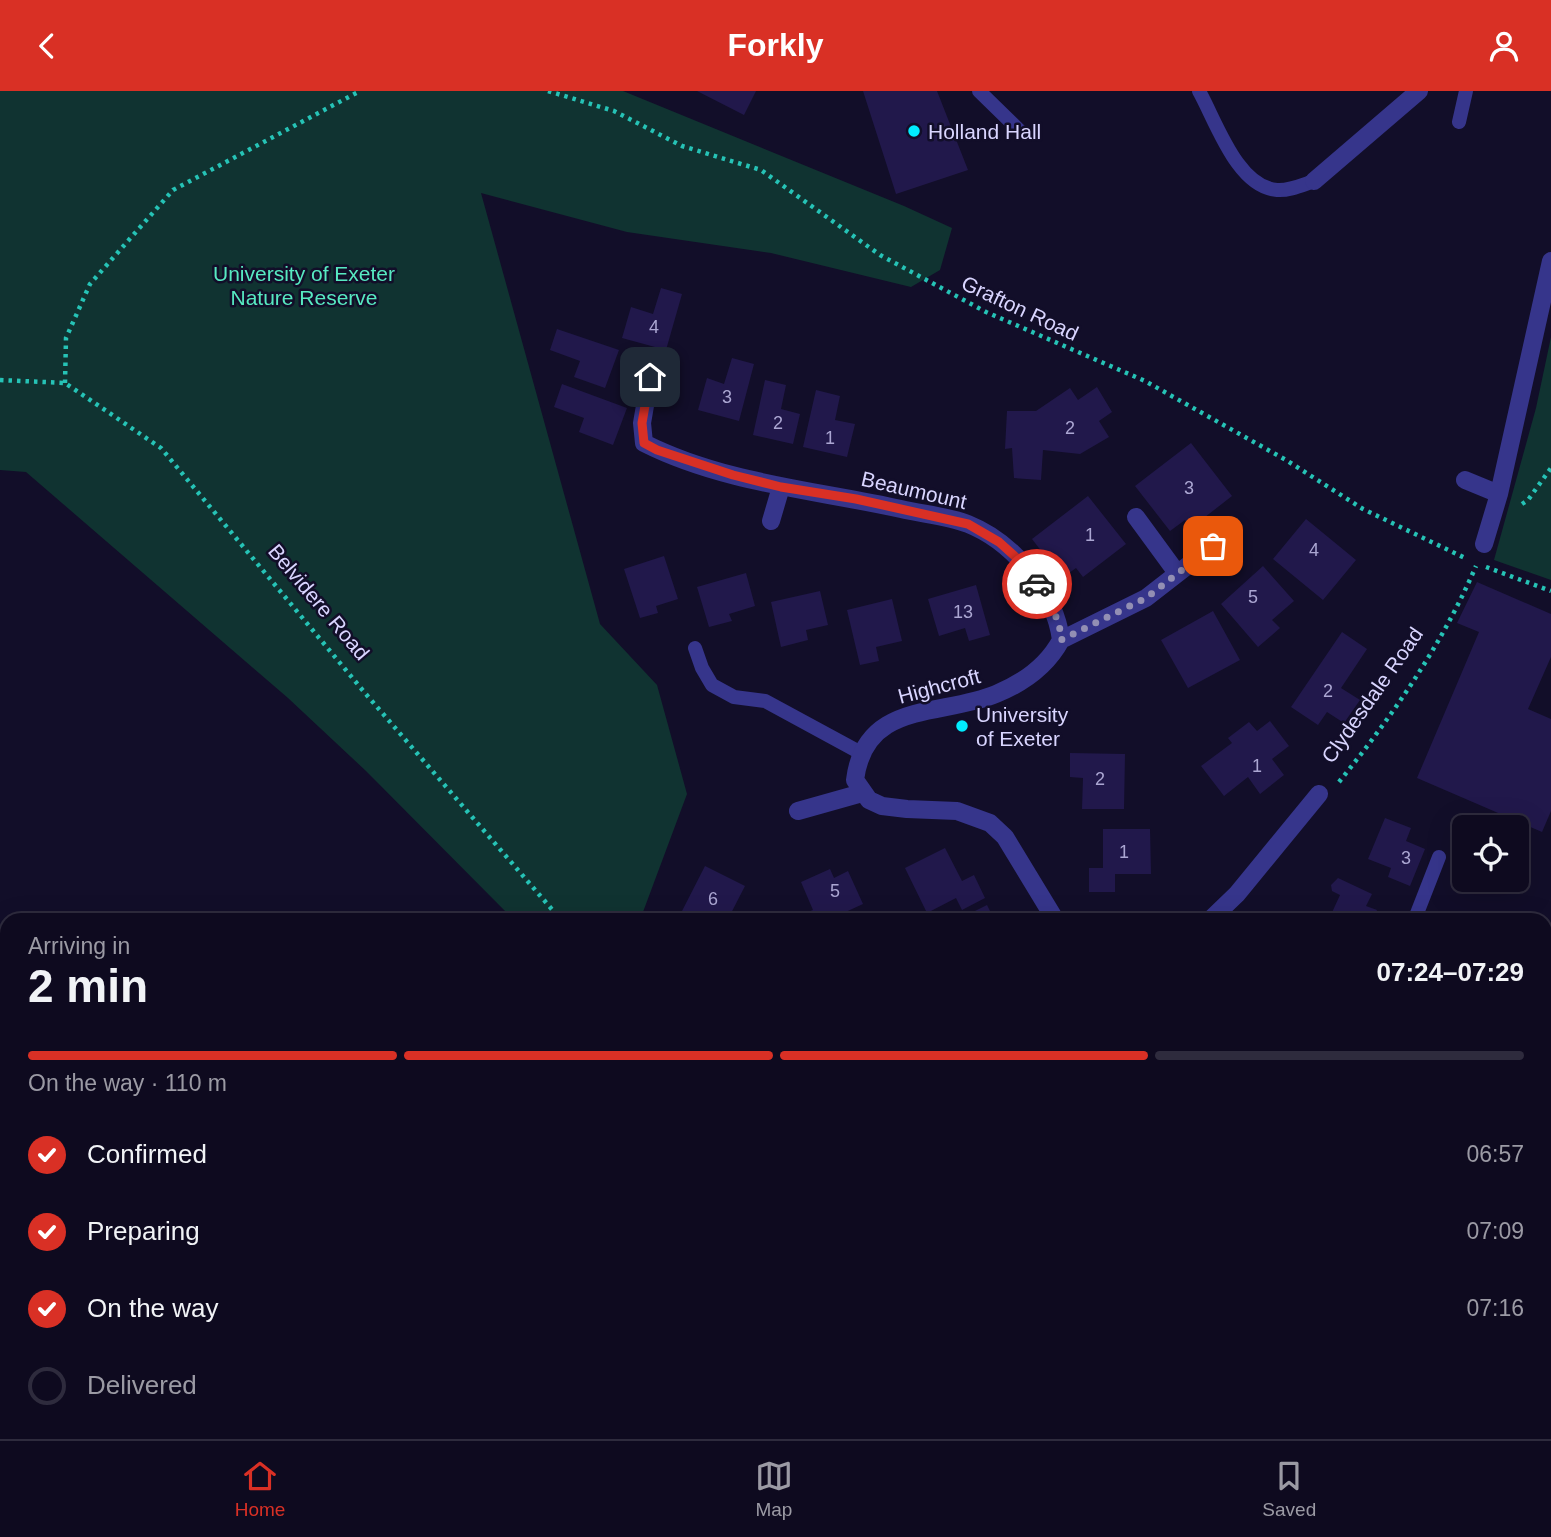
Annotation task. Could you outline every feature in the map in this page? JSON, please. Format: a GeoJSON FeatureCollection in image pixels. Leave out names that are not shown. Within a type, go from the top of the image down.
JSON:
{"type":"FeatureCollection","features":[{"type":"Feature","properties":{"kind":"street"},"geometry":{"type":"LineString","coordinates":[[1314,181],[1419,91]]}},
{"type":"Feature","properties":{"kind":"street"},"geometry":{"type":"LineString","coordinates":[[1484,544],[1499,494],[1551,261]]}},
{"type":"Feature","properties":{"kind":"street","name":"Beaumount"},"geometry":{"type":"LineString","coordinates":[[650,377],[642,423],[644,443],[657,450],[733,475],[968,524],[999,542],[1020,561],[1042,591],[1059,622],[1061,640]]}},
{"type":"Feature","properties":{"kind":"street"},"geometry":{"type":"LineString","coordinates":[[1465,480],[1499,494]]}},
{"type":"Feature","properties":{"kind":"street"},"geometry":{"type":"LineString","coordinates":[[771,520],[781,487]]}},
{"type":"Feature","properties":{"kind":"street"},"geometry":{"type":"LineString","coordinates":[[1136,517],[1177,573]]}},
{"type":"Feature","properties":{"kind":"street"},"geometry":{"type":"LineString","coordinates":[[1061,640],[1146,598],[1231,532]]}},
{"type":"Feature","properties":{"kind":"street","name":"Highcroft"},"geometry":{"type":"LineString","coordinates":[[862,753],[882,728],[907,715],[994,695],[1030,677],[1054,653],[1061,640]]}},
{"type":"Feature","properties":{"kind":"street"},"geometry":{"type":"LineString","coordinates":[[862,753],[855,780],[869,800],[882,806],[957,811],[990,823],[1005,837],[1051,913]]}},
{"type":"Feature","properties":{"kind":"street"},"geometry":{"type":"LineString","coordinates":[[798,811],[862,793]]}},
{"type":"Feature","properties":{"kind":"street"},"geometry":{"type":"LineString","coordinates":[[1217,913],[1237,894],[1319,795]]}},
{"type":"Feature","properties":{"kind":"lane"},"geometry":{"type":"LineString","coordinates":[[979,91],[1021,132]]}},
{"type":"Feature","properties":{"kind":"lane"},"geometry":{"type":"LineString","coordinates":[[1199,91],[1238,165],[1248,177],[1274,190],[1314,181]]}},
{"type":"Feature","properties":{"kind":"lane"},"geometry":{"type":"LineString","coordinates":[[1459,122],[1466,91]]}},
{"type":"Feature","properties":{"kind":"lane"},"geometry":{"type":"LineString","coordinates":[[695,648],[712,685],[734,697],[765,701],[862,753]]}},
{"type":"Feature","properties":{"kind":"lane"},"geometry":{"type":"LineString","coordinates":[[1417,913],[1439,857]]}},
{"type":"Feature","properties":{"kind":"path"},"geometry":{"type":"LineString","coordinates":[[0,380],[65,383],[66,338],[90,284],[173,190],[359,91]]}},
{"type":"Feature","properties":{"kind":"path","name":"Grafton Road"},"geometry":{"type":"LineString","coordinates":[[548,91],[614,111],[682,146],[761,170],[880,255],[986,312],[1145,381],[1286,460],[1363,509],[1477,563],[1551,591]]}},
{"type":"Feature","properties":{"kind":"path","name":"Belvidere Road"},"geometry":{"type":"LineString","coordinates":[[65,383],[162,448],[365,693],[555,913]]}},
{"type":"Feature","properties":{"kind":"path","name":"Clydesdale Road"},"geometry":{"type":"LineString","coordinates":[[1319,795],[1326,794],[1337,785],[1377,735],[1424,665],[1463,596],[1477,563]]}},
{"type":"Feature","properties":{"kind":"green space","name":"University of Exeter Nature Reserve"},"geometry":{"type":"Polygon","coordinates":[[[0,91],[623,91],[952,228],[940,270],[911,287],[771,253],[627,232],[481,193],[600,624],[657,685],[687,794],[643,913],[507,913],[366,771],[288,698],[26,472],[0,470],[0,91]]]}},
{"type":"Feature","properties":{"kind":"green space"},"geometry":{"type":"Polygon","coordinates":[[[1551,337],[1551,580],[1494,560],[1536,408],[1551,337]]]}},
{"type":"Feature","properties":{"kind":"building"},"geometry":{"type":"Polygon","coordinates":[[[697,91],[756,91],[744,115],[697,91]]]}},
{"type":"Feature","properties":{"kind":"building","name":"Holland Hall"},"geometry":{"type":"Polygon","coordinates":[[[863,91],[937,91],[968,170],[896,194],[863,91]]]}},
{"type":"Feature","properties":{"kind":"building"},"geometry":{"type":"Polygon","coordinates":[[[661,288],[682,294],[666,350],[622,338],[631,307],[653,314],[661,288]]]}},
{"type":"Feature","properties":{"kind":"building"},"geometry":{"type":"Polygon","coordinates":[[[557,329],[619,350],[605,388],[574,377],[580,361],[550,350],[557,329]]]}},
{"type":"Feature","properties":{"kind":"building"},"geometry":{"type":"Polygon","coordinates":[[[732,358],[754,364],[739,421],[698,410],[707,378],[724,384],[732,358]]]}},
{"type":"Feature","properties":{"kind":"building"},"geometry":{"type":"Polygon","coordinates":[[[765,380],[786,385],[781,409],[800,414],[793,444],[753,435],[765,380]]]}},
{"type":"Feature","properties":{"kind":"building"},"geometry":{"type":"Polygon","coordinates":[[[562,384],[627,408],[613,445],[579,432],[584,418],[554,407],[562,384]]]}},
{"type":"Feature","properties":{"kind":"building"},"geometry":{"type":"Polygon","coordinates":[[[1097,387],[1112,412],[1099,421],[1109,437],[1080,454],[1043,450],[1041,480],[1014,478],[1012,448],[1005,449],[1007,411],[1036,411],[1070,388],[1078,400],[1097,387]]]}},
{"type":"Feature","properties":{"kind":"building"},"geometry":{"type":"Polygon","coordinates":[[[816,390],[840,396],[835,420],[855,424],[847,457],[803,447],[816,390]]]}},
{"type":"Feature","properties":{"kind":"building"},"geometry":{"type":"Polygon","coordinates":[[[1191,443],[1232,496],[1191,528],[1185,520],[1170,531],[1135,486],[1191,443]]]}},
{"type":"Feature","properties":{"kind":"building"},"geometry":{"type":"Polygon","coordinates":[[[1088,496],[1126,544],[1083,577],[1076,568],[1062,578],[1032,539],[1088,496]]]}},
{"type":"Feature","properties":{"kind":"building"},"geometry":{"type":"Polygon","coordinates":[[[1306,519],[1356,560],[1323,600],[1273,559],[1306,519]]]}},
{"type":"Feature","properties":{"kind":"building"},"geometry":{"type":"Polygon","coordinates":[[[664,556],[678,599],[656,606],[658,613],[640,618],[624,569],[664,556]]]}},
{"type":"Feature","properties":{"kind":"building"},"geometry":{"type":"Polygon","coordinates":[[[1263,566],[1294,601],[1272,620],[1280,628],[1258,647],[1221,604],[1263,566]]]}},
{"type":"Feature","properties":{"kind":"building"},"geometry":{"type":"Polygon","coordinates":[[[746,573],[755,606],[729,614],[732,621],[709,627],[697,587],[746,573]]]}},
{"type":"Feature","properties":{"kind":"building"},"geometry":{"type":"Polygon","coordinates":[[[1477,582],[1551,614],[1551,657],[1528,709],[1551,719],[1551,811],[1542,832],[1529,826],[1529,815],[1503,815],[1417,778],[1479,632],[1457,623],[1477,582]]]}},
{"type":"Feature","properties":{"kind":"building"},"geometry":{"type":"Polygon","coordinates":[[[976,585],[990,635],[969,641],[965,628],[939,636],[928,599],[976,585]]]}},
{"type":"Feature","properties":{"kind":"building"},"geometry":{"type":"Polygon","coordinates":[[[820,591],[828,625],[806,630],[808,640],[781,647],[771,602],[820,591]]]}},
{"type":"Feature","properties":{"kind":"building"},"geometry":{"type":"Polygon","coordinates":[[[892,599],[902,641],[876,647],[879,661],[860,665],[847,610],[892,599]]]}},
{"type":"Feature","properties":{"kind":"building"},"geometry":{"type":"Polygon","coordinates":[[[1213,611],[1240,660],[1188,688],[1161,640],[1213,611]]]}},
{"type":"Feature","properties":{"kind":"building"},"geometry":{"type":"Polygon","coordinates":[[[1342,632],[1367,649],[1341,688],[1360,700],[1344,723],[1327,712],[1318,725],[1291,707],[1342,632]]]}},
{"type":"Feature","properties":{"kind":"building"},"geometry":{"type":"Polygon","coordinates":[[[1270,721],[1289,746],[1272,759],[1284,775],[1260,794],[1248,777],[1224,796],[1201,766],[1232,743],[1228,738],[1249,722],[1257,731],[1270,721]]]}},
{"type":"Feature","properties":{"kind":"building"},"geometry":{"type":"Polygon","coordinates":[[[1070,753],[1125,754],[1124,809],[1082,809],[1083,778],[1070,777],[1070,753]]]}},
{"type":"Feature","properties":{"kind":"building"},"geometry":{"type":"Polygon","coordinates":[[[1385,818],[1411,828],[1406,841],[1425,849],[1410,886],[1388,877],[1391,868],[1368,859],[1385,818]]]}},
{"type":"Feature","properties":{"kind":"building"},"geometry":{"type":"Polygon","coordinates":[[[1103,829],[1150,829],[1151,874],[1115,874],[1115,892],[1089,892],[1089,868],[1103,868],[1103,829]]]}},
{"type":"Feature","properties":{"kind":"building"},"geometry":{"type":"Polygon","coordinates":[[[945,848],[962,881],[974,875],[985,898],[962,910],[956,898],[927,913],[905,868],[945,848]]]}},
{"type":"Feature","properties":{"kind":"building"},"geometry":{"type":"Polygon","coordinates":[[[705,866],[745,886],[731,913],[681,913],[705,866]]]}},
{"type":"Feature","properties":{"kind":"building"},"geometry":{"type":"Polygon","coordinates":[[[830,869],[834,878],[848,871],[863,904],[843,913],[806,913],[813,910],[801,882],[830,869]]]}},
{"type":"Feature","properties":{"kind":"building"},"geometry":{"type":"Polygon","coordinates":[[[1338,878],[1372,894],[1366,906],[1377,910],[1376,913],[1332,913],[1340,895],[1332,891],[1331,885],[1338,878]]]}},
{"type":"Feature","properties":{"kind":"building"},"geometry":{"type":"Polygon","coordinates":[[[987,905],[991,913],[971,913],[987,905]]]}},
{"type":"Feature","properties":{"kind":"way so far"},"geometry":{"type":"LineString","coordinates":[[1037,584],[1059,622],[1061,640],[1146,598],[1213,546]]}},
{"type":"Feature","properties":{"kind":"place","name":"Holland Hall"},"geometry":{"type":"Point","coordinates":[914,131]}},
{"type":"Feature","properties":{"kind":"place","name":"University of Exeter"},"geometry":{"type":"Point","coordinates":[962,726]}},
{"type":"Feature","properties":{"kind":"route"},"geometry":{"type":"LineString","coordinates":[[650,377],[642,423],[644,443],[657,450],[733,475],[781,487],[856,499],[968,524],[999,542],[1020,561],[1037,584]]}}]}
